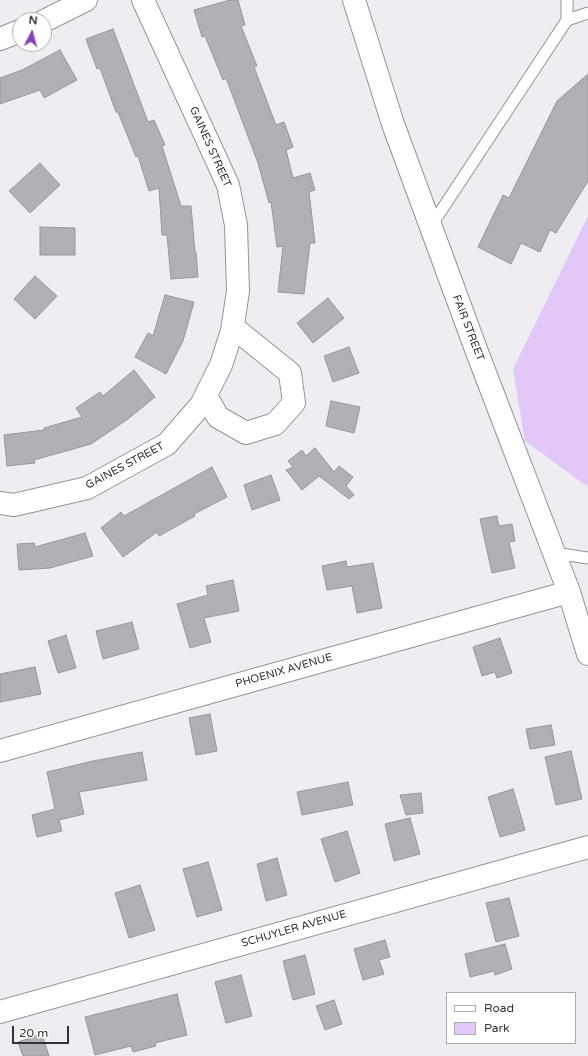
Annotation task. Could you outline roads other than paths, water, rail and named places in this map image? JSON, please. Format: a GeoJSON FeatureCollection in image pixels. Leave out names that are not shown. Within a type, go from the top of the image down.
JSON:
{"type":"FeatureCollection","features":[{"type":"Feature","properties":{"kind":"street"},"geometry":{"type":"LineString","coordinates":[[52,17],[86,0]]}},
{"type":"Feature","properties":{"kind":"street","name":"GAINES STREET"},"geometry":{"type":"LineString","coordinates":[[0,503],[14,505],[86,488],[168,444],[201,405],[206,396],[221,365],[233,327],[238,291],[236,225],[228,185],[143,0]]}},
{"type":"Feature","properties":{"kind":"street","name":"FAIR STREET"},"geometry":{"type":"LineString","coordinates":[[354,0],[392,124],[569,592],[588,654]]}},
{"type":"Feature","properties":{"kind":"street"},"geometry":{"type":"LineString","coordinates":[[0,39],[12,34]]}},
{"type":"Feature","properties":{"kind":"street"},"geometry":{"type":"LineString","coordinates":[[206,396],[218,417],[246,433],[275,424],[294,403],[290,373],[233,327]]}},
{"type":"Feature","properties":{"kind":"street","name":"PHOENIX AVENUE"},"geometry":{"type":"LineString","coordinates":[[0,751],[569,592]]}},
{"type":"Feature","properties":{"kind":"street","name":"SCHUYLER AVENUE"},"geometry":{"type":"LineString","coordinates":[[0,1012],[588,847]]}},
{"type":"Feature","properties":{"kind":"lane"},"geometry":{"type":"LineString","coordinates":[[431,226],[567,20],[567,0]]}},
{"type":"Feature","properties":{"kind":"lane"},"geometry":{"type":"LineString","coordinates":[[567,20],[588,14]]}},
{"type":"Feature","properties":{"kind":"lane"},"geometry":{"type":"LineString","coordinates":[[554,553],[588,558]]}}]}
